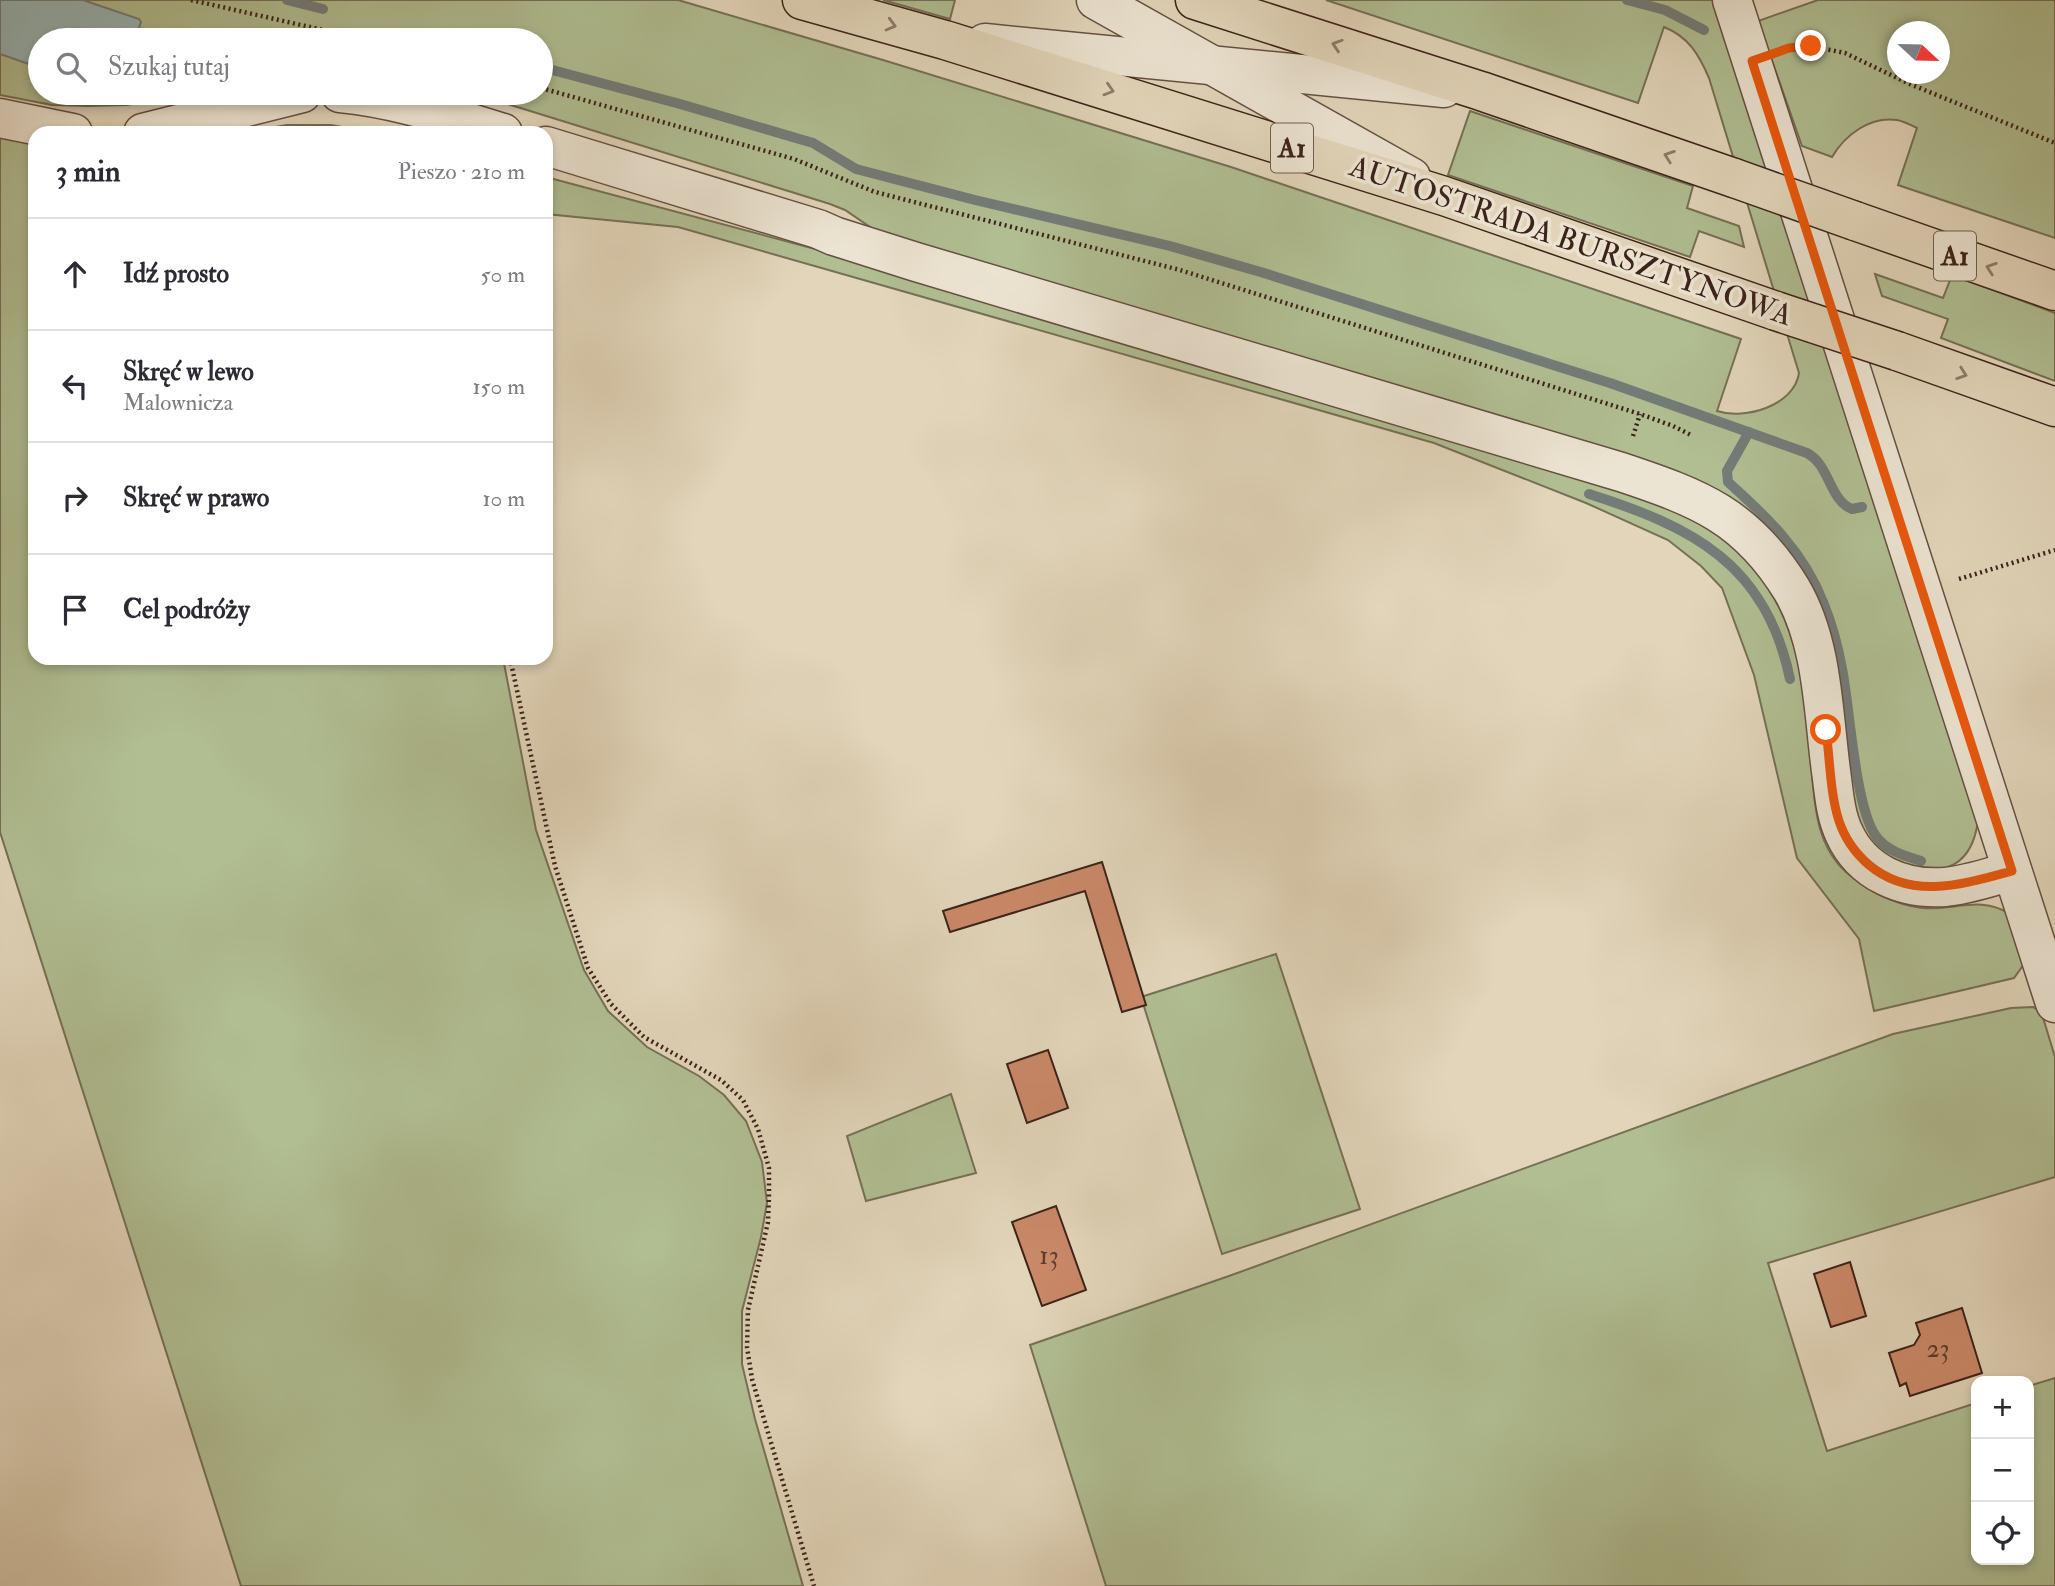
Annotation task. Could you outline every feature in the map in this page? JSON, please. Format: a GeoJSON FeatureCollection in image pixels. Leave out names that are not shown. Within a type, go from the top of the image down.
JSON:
{"type":"FeatureCollection","features":[{"type":"Feature","properties":{"kind":"highway","name":"AUTOSTRADA BURSZTYNOWA"},"geometry":{"type":"LineString","coordinates":[[802,0],[945,40],[1444,196],[2055,407]]}},
{"type":"Feature","properties":{"kind":"highway","name":"A1"},"geometry":{"type":"LineString","coordinates":[[1195,0],[1481,91],[2055,291]]}},
{"type":"Feature","properties":{"kind":"street"},"geometry":{"type":"LineString","coordinates":[[1096,0],[1444,196]]}},
{"type":"Feature","properties":{"kind":"street"},"geometry":{"type":"LineString","coordinates":[[1732,0],[2055,1003]]}},
{"type":"Feature","properties":{"kind":"street"},"geometry":{"type":"LineString","coordinates":[[945,40],[1481,91]]}},
{"type":"Feature","properties":{"kind":"street"},"geometry":{"type":"LineString","coordinates":[[171,126],[254,105]]}},
{"type":"Feature","properties":{"kind":"street"},"geometry":{"type":"LineString","coordinates":[[407,105],[479,126]]}},
{"type":"Feature","properties":{"kind":"street"},"geometry":{"type":"LineString","coordinates":[[0,118],[39,126]]}},
{"type":"Feature","properties":{"kind":"street"},"geometry":{"type":"LineString","coordinates":[[553,148],[818,229],[916,262],[1621,472],[1710,506],[1733,522],[1768,557],[1793,592],[1802,611],[1816,659],[1839,820],[1850,845],[1860,858],[1892,880],[1915,886],[1961,885],[2012,871]]}},
{"type":"Feature","properties":{"kind":"path"},"geometry":{"type":"LineString","coordinates":[[191,0],[314,28]]}},
{"type":"Feature","properties":{"kind":"path"},"geometry":{"type":"LineString","coordinates":[[1752,61],[1789,48],[1811,46],[1845,53],[1912,85],[2055,143]]}},
{"type":"Feature","properties":{"kind":"path"},"geometry":{"type":"LineString","coordinates":[[553,91],[794,159],[875,192],[1145,260],[1291,303],[1640,414],[1691,435]]}},
{"type":"Feature","properties":{"kind":"path"},"geometry":{"type":"LineString","coordinates":[[1922,588],[2055,550]]}},
{"type":"Feature","properties":{"kind":"path"},"geometry":{"type":"LineString","coordinates":[[512,665],[555,866],[588,968],[611,1004],[644,1037],[721,1080],[743,1100],[758,1129],[769,1168],[768,1222],[748,1310],[747,1347],[752,1379],[814,1586]]}},
{"type":"Feature","properties":{"kind":"green space"},"geometry":{"type":"Polygon","coordinates":[[[0,0],[678,0],[1231,167],[1741,339],[1717,411],[1741,414],[1767,408],[1778,402],[1788,394],[1799,373],[1709,78],[1687,41],[1664,27],[1638,103],[1326,0],[1714,0],[1978,821],[1975,836],[1970,848],[1955,864],[1933,869],[1889,859],[1871,842],[1855,811],[1782,545],[876,231],[845,210],[830,204],[511,105],[553,105],[553,28],[28,28],[28,100],[0,95],[0,0]]]}},
{"type":"Feature","properties":{"kind":"green space"},"geometry":{"type":"Polygon","coordinates":[[[883,0],[955,0],[950,19],[883,0]]]}},
{"type":"Feature","properties":{"kind":"green space"},"geometry":{"type":"Polygon","coordinates":[[[1818,0],[2055,0],[2055,238],[1898,185],[1917,128],[1904,122],[1887,120],[1868,124],[1844,141],[1832,157],[1802,146],[1758,21],[1818,0]]]}},
{"type":"Feature","properties":{"kind":"green space"},"geometry":{"type":"Polygon","coordinates":[[[52,105],[127,105],[88,106],[52,105]]]}},
{"type":"Feature","properties":{"kind":"green space"},"geometry":{"type":"Polygon","coordinates":[[[1470,111],[1693,186],[1687,208],[1739,226],[1744,247],[1699,231],[1690,257],[1448,175],[1470,111]]]}},
{"type":"Feature","properties":{"kind":"green space"},"geometry":{"type":"Polygon","coordinates":[[[331,125],[336,126],[281,126],[331,125]]]}},
{"type":"Feature","properties":{"kind":"green space"},"geometry":{"type":"Polygon","coordinates":[[[0,134],[28,141],[28,665],[504,665],[536,830],[584,970],[608,1011],[647,1047],[699,1076],[724,1095],[746,1121],[762,1162],[767,1203],[742,1311],[742,1364],[803,1586],[241,1586],[0,832],[0,134]]]}},
{"type":"Feature","properties":{"kind":"green space"},"geometry":{"type":"Polygon","coordinates":[[[553,179],[830,253],[1656,500],[1710,527],[1733,542],[1766,584],[1780,608],[1790,634],[1804,689],[1817,814],[1829,851],[1846,872],[1863,885],[1902,904],[1922,908],[1988,905],[2010,914],[2024,964],[2014,978],[1874,1011],[1859,939],[1797,858],[1754,675],[1722,588],[1701,566],[1668,540],[1586,503],[1434,443],[678,227],[553,215],[553,179]]]}},
{"type":"Feature","properties":{"kind":"green space"},"geometry":{"type":"Polygon","coordinates":[[[1875,274],[1943,298],[1952,275],[2055,313],[2055,381],[1941,338],[1948,319],[1882,296],[1875,274]]]}},
{"type":"Feature","properties":{"kind":"green space"},"geometry":{"type":"Polygon","coordinates":[[[1276,954],[1360,1209],[1222,1254],[1141,997],[1276,954]]]}},
{"type":"Feature","properties":{"kind":"green space"},"geometry":{"type":"Polygon","coordinates":[[[2033,1007],[2041,1011],[2055,1057],[2055,1177],[1768,1263],[1827,1451],[1971,1405],[1971,1565],[2034,1565],[2034,1384],[2055,1378],[2055,1586],[1106,1586],[1030,1345],[1229,1276],[1893,1034],[2011,1008],[2033,1007]]]}},
{"type":"Feature","properties":{"kind":"green space"},"geometry":{"type":"Polygon","coordinates":[[[951,1094],[976,1173],[866,1201],[847,1136],[951,1094]]]}},
{"type":"Feature","properties":{"kind":"water"},"geometry":{"type":"Polygon","coordinates":[[[0,0],[83,0],[141,22],[139,28],[28,28],[28,64],[0,54],[0,0]]]}},
{"type":"Feature","properties":{"kind":"building"},"geometry":{"type":"Polygon","coordinates":[[[1102,862],[1146,1005],[1122,1012],[1085,891],[950,932],[943,911],[1102,862]]]}},
{"type":"Feature","properties":{"kind":"building"},"geometry":{"type":"Polygon","coordinates":[[[1048,1050],[1068,1108],[1027,1123],[1007,1064],[1048,1050]]]}},
{"type":"Feature","properties":{"kind":"building"},"geometry":{"type":"Polygon","coordinates":[[[1056,1206],[1086,1290],[1042,1306],[1012,1222],[1056,1206]]]}},
{"type":"Feature","properties":{"kind":"building"},"geometry":{"type":"Polygon","coordinates":[[[1850,1262],[1866,1316],[1831,1327],[1814,1274],[1850,1262]]]}},
{"type":"Feature","properties":{"kind":"building"},"geometry":{"type":"Polygon","coordinates":[[[1962,1308],[1982,1373],[1910,1396],[1906,1383],[1900,1386],[1889,1353],[1914,1345],[1920,1335],[1916,1323],[1962,1308]]]}},
{"type":"Feature","properties":{"kind":"waterway"},"geometry":{"type":"LineString","coordinates":[[287,0],[323,9]]}},
{"type":"Feature","properties":{"kind":"waterway"},"geometry":{"type":"LineString","coordinates":[[1627,0],[1665,10],[1704,30]]}},
{"type":"Feature","properties":{"kind":"waterway"},"geometry":{"type":"LineString","coordinates":[[553,70],[813,143],[856,169],[1170,246],[1264,273],[1610,383],[1807,453],[1815,458],[1844,505],[1852,509],[1862,507]]}},
{"type":"Feature","properties":{"kind":"waterway"},"geometry":{"type":"LineString","coordinates":[[1749,432],[1727,471],[1728,482],[1783,536],[1815,584],[1839,652],[1854,759],[1864,808],[1871,827],[1888,848],[1921,861]]}},
{"type":"Feature","properties":{"kind":"waterway"},"geometry":{"type":"LineString","coordinates":[[1589,494],[1661,521],[1720,556],[1743,579],[1763,606],[1779,639],[1790,679]]}},
{"type":"Feature","properties":{"kind":"route"},"geometry":{"type":"LineString","coordinates":[[1811,46],[1789,48],[1752,61],[2012,871],[1961,885],[1943,887],[1904,885],[1877,872],[1860,858],[1850,845],[1839,820],[1826,730]]}}]}
